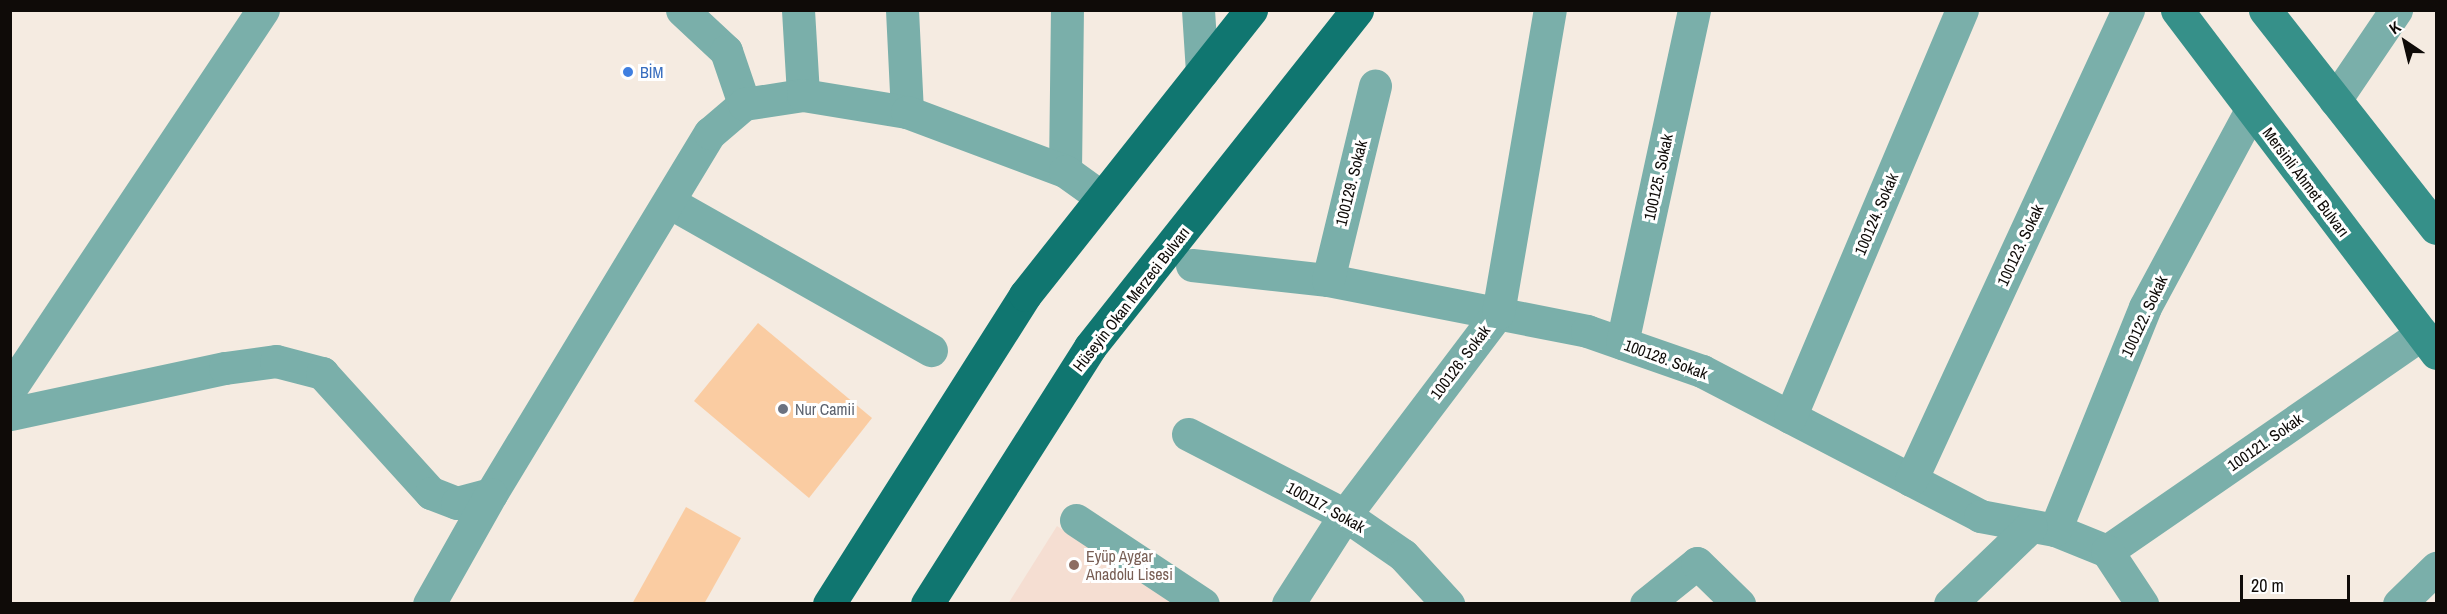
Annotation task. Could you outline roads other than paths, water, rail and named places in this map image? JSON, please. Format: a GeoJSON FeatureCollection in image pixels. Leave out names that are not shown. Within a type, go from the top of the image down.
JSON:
{"type":"FeatureCollection","features":[{"type":"Feature","properties":{"kind":"main road"},"geometry":{"type":"LineString","coordinates":[[829,603],[1024,295],[1251,10]]}},
{"type":"Feature","properties":{"kind":"main road","name":"Hüseyin Okan Merzeci Bulvarı"},"geometry":{"type":"LineString","coordinates":[[927,603],[1090,347],[1357,10]]}},
{"type":"Feature","properties":{"kind":"main road","name":"Mersinli Ahmet Bulvarı"},"geometry":{"type":"LineString","coordinates":[[2176,10],[2429,344]]}},
{"type":"Feature","properties":{"kind":"main road"},"geometry":{"type":"LineString","coordinates":[[2265,10],[2436,228]]}},
{"type":"Feature","properties":{"kind":"street"},"geometry":{"type":"LineString","coordinates":[[682,10],[726,51],[744,104]]}},
{"type":"Feature","properties":{"kind":"street"},"geometry":{"type":"LineString","coordinates":[[798,10],[804,95]]}},
{"type":"Feature","properties":{"kind":"street"},"geometry":{"type":"LineString","coordinates":[[902,10],[907,112]]}},
{"type":"Feature","properties":{"kind":"street"},"geometry":{"type":"LineString","coordinates":[[1065,171],[1067,10]]}},
{"type":"Feature","properties":{"kind":"street"},"geometry":{"type":"LineString","coordinates":[[1198,10],[1202,72]]}},
{"type":"Feature","properties":{"kind":"street","name":"100126. Sokak"},"geometry":{"type":"LineString","coordinates":[[1288,603],[1345,515],[1497,314],[1550,10]]}},
{"type":"Feature","properties":{"kind":"street","name":"100125. Sokak"},"geometry":{"type":"LineString","coordinates":[[1622,343],[1694,10]]}},
{"type":"Feature","properties":{"kind":"street","name":"100124. Sokak"},"geometry":{"type":"LineString","coordinates":[[1790,417],[1962,10]]}},
{"type":"Feature","properties":{"kind":"street","name":"100123. Sokak"},"geometry":{"type":"LineString","coordinates":[[1911,480],[2128,10]]}},
{"type":"Feature","properties":{"kind":"street"},"geometry":{"type":"LineString","coordinates":[[2336,100],[2396,10]]}},
{"type":"Feature","properties":{"kind":"street"},"geometry":{"type":"LineString","coordinates":[[10,389],[251,14]]}},
{"type":"Feature","properties":{"kind":"street","name":"100129. Sokak"},"geometry":{"type":"LineString","coordinates":[[1328,280],[1375,86]]}},
{"type":"Feature","properties":{"kind":"street"},"geometry":{"type":"LineString","coordinates":[[429,603],[491,494],[710,133],[744,104],[804,95],[907,112],[1065,171],[1101,197]]}},
{"type":"Feature","properties":{"kind":"street","name":"100122. Sokak"},"geometry":{"type":"LineString","coordinates":[[1950,603],[2043,528],[2145,307],[2251,110]]}},
{"type":"Feature","properties":{"kind":"street"},"geometry":{"type":"LineString","coordinates":[[669,202],[931,350]]}},
{"type":"Feature","properties":{"kind":"street","name":"100128. Sokak"},"geometry":{"type":"LineString","coordinates":[[1192,265],[1328,280],[1587,331],[1702,371],[1980,516],[2043,528],[2107,550]]}},
{"type":"Feature","properties":{"kind":"street","name":"100121. Sokak"},"geometry":{"type":"LineString","coordinates":[[2107,550],[2429,344]]}},
{"type":"Feature","properties":{"kind":"street"},"geometry":{"type":"LineString","coordinates":[[10,414],[225,368],[276,361],[322,373],[431,493],[457,503],[491,494]]}},
{"type":"Feature","properties":{"kind":"street","name":"100117. Sokak"},"geometry":{"type":"LineString","coordinates":[[1188,434],[1345,515],[1403,555],[1448,603]]}},
{"type":"Feature","properties":{"kind":"street"},"geometry":{"type":"LineString","coordinates":[[1076,520],[1203,603]]}},
{"type":"Feature","properties":{"kind":"street"},"geometry":{"type":"LineString","coordinates":[[2107,550],[2142,603]]}},
{"type":"Feature","properties":{"kind":"street"},"geometry":{"type":"LineString","coordinates":[[1646,603],[1697,563],[1739,603]]}},
{"type":"Feature","properties":{"kind":"street"},"geometry":{"type":"LineString","coordinates":[[2399,603],[2436,568]]}},
{"type":"Feature","properties":{"kind":"place","name":"BİM"},"geometry":{"type":"Point","coordinates":[628,72]}},
{"type":"Feature","properties":{"kind":"place","name":"Nur Camii"},"geometry":{"type":"Point","coordinates":[783,409]}},
{"type":"Feature","properties":{"kind":"place","name":"Eyüp Aygar Anadolu Lisesi"},"geometry":{"type":"Point","coordinates":[1074,565]}}]}
